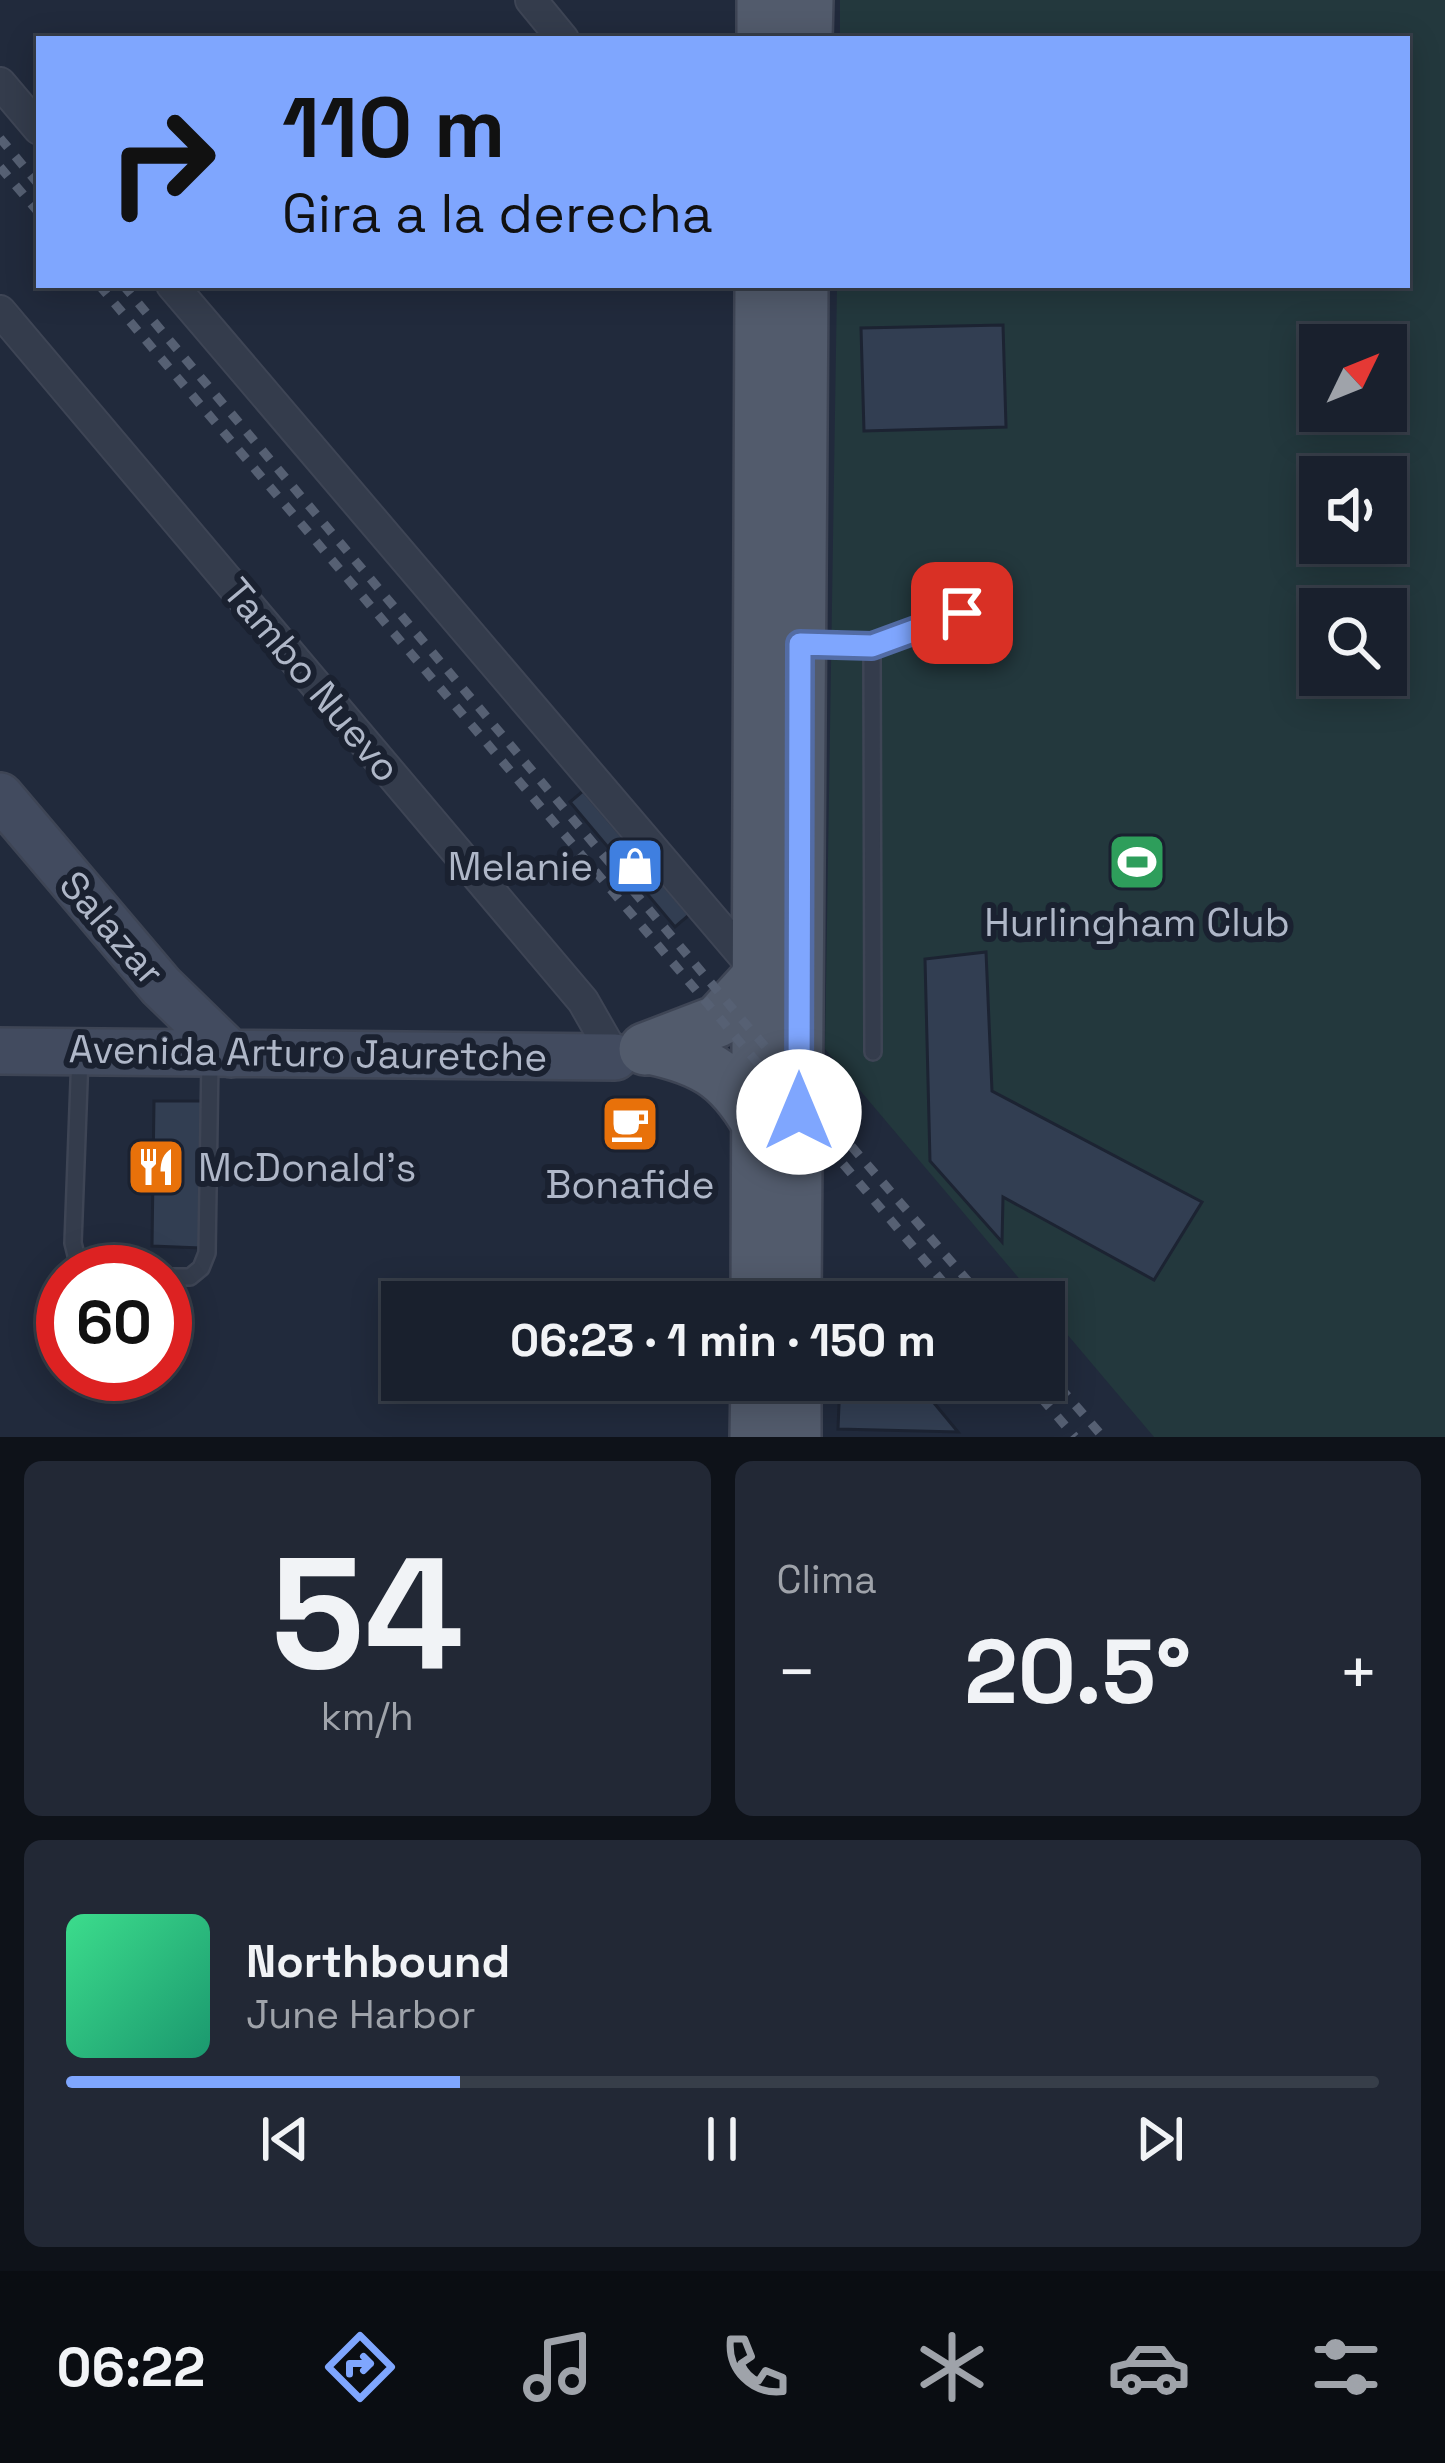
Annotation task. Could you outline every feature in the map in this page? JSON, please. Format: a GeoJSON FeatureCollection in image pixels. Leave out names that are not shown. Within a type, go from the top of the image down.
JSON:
{"type":"FeatureCollection","features":[{"type":"Feature","properties":{"kind":"main road"},"geometry":{"type":"LineString","coordinates":[[763,0],[763,36]]}},
{"type":"Feature","properties":{"kind":"main road"},"geometry":{"type":"LineString","coordinates":[[806,36],[807,0]]}},
{"type":"Feature","properties":{"kind":"main road"},"geometry":{"type":"LineString","coordinates":[[761,288],[799,1099],[762,1281]]}},
{"type":"Feature","properties":{"kind":"main road"},"geometry":{"type":"LineString","coordinates":[[791,1281],[757,1121],[760,975],[802,288]]}},
{"type":"Feature","properties":{"kind":"main road","name":"Salazar"},"geometry":{"type":"LineString","coordinates":[[0,796],[220,1053]]}},
{"type":"Feature","properties":{"kind":"main road"},"geometry":{"type":"LineString","coordinates":[[632,1053],[718,1021],[760,975]]}},
{"type":"Feature","properties":{"kind":"main road","name":"Avenida Arturo Jauretche"},"geometry":{"type":"LineString","coordinates":[[0,1051],[632,1053]]}},
{"type":"Feature","properties":{"kind":"main road"},"geometry":{"type":"LineString","coordinates":[[632,1053],[694,1057],[731,1088],[757,1121]]}},
{"type":"Feature","properties":{"kind":"main road"},"geometry":{"type":"LineString","coordinates":[[632,1053],[701,1092],[746,1150],[777,1210]]}},
{"type":"Feature","properties":{"kind":"main road"},"geometry":{"type":"LineString","coordinates":[[756,1437],[757,1401]]}},
{"type":"Feature","properties":{"kind":"main road"},"geometry":{"type":"LineString","coordinates":[[795,1401],[795,1437]]}},
{"type":"Feature","properties":{"kind":"street"},"geometry":{"type":"LineString","coordinates":[[531,0],[561,36]]}},
{"type":"Feature","properties":{"kind":"street"},"geometry":{"type":"LineString","coordinates":[[0,83],[36,125]]}},
{"type":"Feature","properties":{"kind":"street"},"geometry":{"type":"LineString","coordinates":[[175,288],[760,975]]}},
{"type":"Feature","properties":{"kind":"street","name":"Tambo Nuevo"},"geometry":{"type":"LineString","coordinates":[[0,310],[583,1001],[632,1053]]}},
{"type":"Feature","properties":{"kind":"lane"},"geometry":{"type":"LineString","coordinates":[[780,644],[872,646],[962,613]]}},
{"type":"Feature","properties":{"kind":"lane"},"geometry":{"type":"LineString","coordinates":[[872,646],[873,1052]]}},
{"type":"Feature","properties":{"kind":"lane"},"geometry":{"type":"LineString","coordinates":[[73,1245],[80,1052]]}},
{"type":"Feature","properties":{"kind":"lane"},"geometry":{"type":"LineString","coordinates":[[192,1275],[207,1253],[220,1053]]}},
{"type":"Feature","properties":{"kind":"green space","name":"Hurlingham Club"},"geometry":{"type":"Polygon","coordinates":[[[840,0],[1445,0],[1445,1437],[1154,1437],[1065,1332],[1065,1281],[1021,1281],[825,1049],[837,288],[1410,288],[1410,36],[840,36],[840,0]]]}},
{"type":"Feature","properties":{"kind":"building"},"geometry":{"type":"Polygon","coordinates":[[[1003,325],[1006,427],[864,431],[861,328],[1003,325]]]}},
{"type":"Feature","properties":{"kind":"building"},"geometry":{"type":"Polygon","coordinates":[[[583,791],[689,915],[675,927],[570,802],[583,791]]]}},
{"type":"Feature","properties":{"kind":"building"},"geometry":{"type":"Polygon","coordinates":[[[986,952],[992,1091],[1202,1202],[1154,1280],[1003,1197],[1002,1242],[930,1161],[925,959],[986,952]]]}},
{"type":"Feature","properties":{"kind":"building"},"geometry":{"type":"Polygon","coordinates":[[[154,1101],[202,1101],[201,1248],[152,1245],[154,1101]]]}},
{"type":"Feature","properties":{"kind":"building"},"geometry":{"type":"Polygon","coordinates":[[[839,1401],[932,1401],[958,1432],[838,1429],[839,1401]]]}},
{"type":"Feature","properties":{"kind":"railway"},"geometry":{"type":"LineString","coordinates":[[0,138],[36,181]]}},
{"type":"Feature","properties":{"kind":"railway"},"geometry":{"type":"LineString","coordinates":[[0,167],[36,209]]}},
{"type":"Feature","properties":{"kind":"railway"},"geometry":{"type":"LineString","coordinates":[[102,288],[942,1281]]}},
{"type":"Feature","properties":{"kind":"railway"},"geometry":{"type":"LineString","coordinates":[[126,288],[968,1281]]}},
{"type":"Feature","properties":{"kind":"railway"},"geometry":{"type":"LineString","coordinates":[[1065,1393],[1103,1437]]}},
{"type":"Feature","properties":{"kind":"railway"},"geometry":{"type":"LineString","coordinates":[[1044,1401],[1075,1437]]}},
{"type":"Feature","properties":{"kind":"place","name":"Hurlingham Club"},"geometry":{"type":"Point","coordinates":[1137,862]}},
{"type":"Feature","properties":{"kind":"place","name":"Melanie"},"geometry":{"type":"Point","coordinates":[635,866]}},
{"type":"Feature","properties":{"kind":"place","name":"Bonafide"},"geometry":{"type":"Point","coordinates":[630,1124]}},
{"type":"Feature","properties":{"kind":"place","name":"McDonald's"},"geometry":{"type":"Point","coordinates":[156,1167]}},
{"type":"Feature","properties":{"kind":"route"},"geometry":{"type":"LineString","coordinates":[[799,1112],[800,644],[872,646],[962,613]]}}]}
